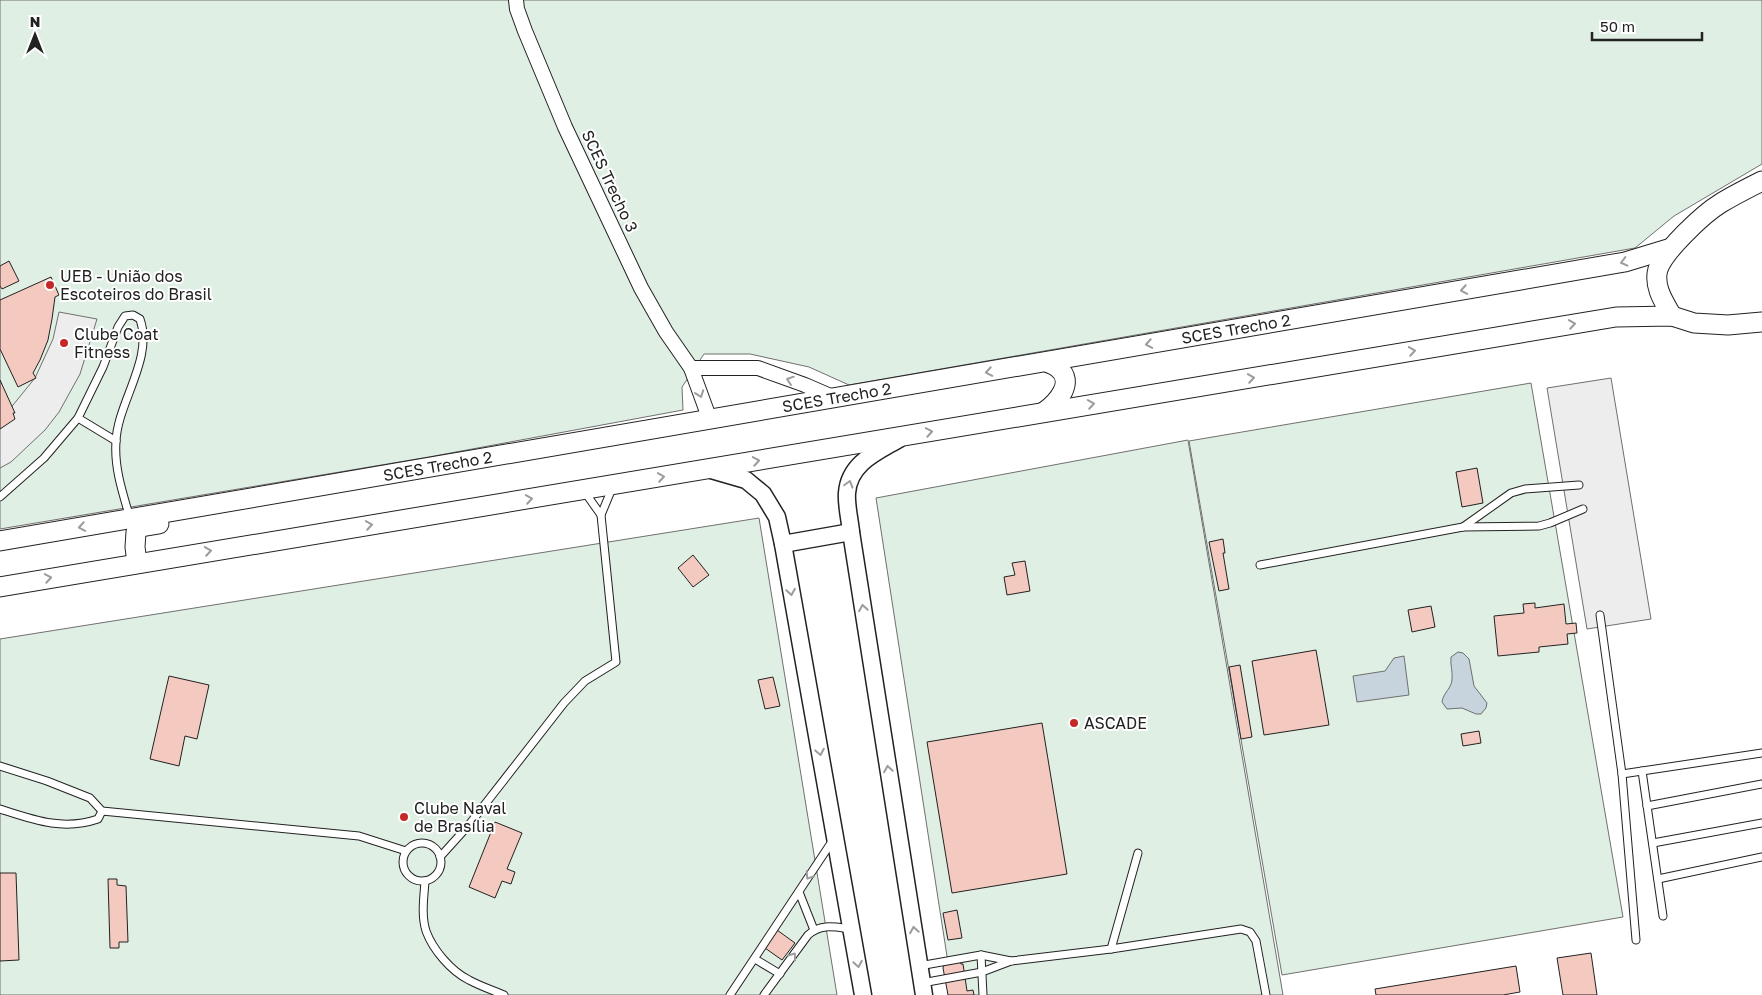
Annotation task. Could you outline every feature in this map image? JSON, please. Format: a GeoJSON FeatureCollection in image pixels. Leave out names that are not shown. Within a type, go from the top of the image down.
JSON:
{"type":"FeatureCollection","features":[{"type":"Feature","properties":{"kind":"main road"},"geometry":{"type":"LineString","coordinates":[[1672,316],[1660,296],[1658,282],[1658,270],[1671,248],[1720,204],[1762,181]]}},
{"type":"Feature","properties":{"kind":"main road","name":"SCES Trecho 2"},"geometry":{"type":"LineString","coordinates":[[0,541],[1625,262],[1671,248]]}},
{"type":"Feature","properties":{"kind":"main road"},"geometry":{"type":"LineString","coordinates":[[0,587],[1616,317],[1672,316],[1694,323],[1728,326],[1759,325]]}},
{"type":"Feature","properties":{"kind":"main road"},"geometry":{"type":"LineString","coordinates":[[1043,412],[1053,406],[1062,396],[1065,388],[1064,377],[1059,368],[1047,362]]}},
{"type":"Feature","properties":{"kind":"main road"},"geometry":{"type":"LineString","coordinates":[[137,563],[135,541],[138,528],[227,512],[236,500]]}},
{"type":"Feature","properties":{"kind":"street","name":"SCES Trecho 3"},"geometry":{"type":"LineString","coordinates":[[516,0],[517,9],[550,91],[636,279],[666,332],[691,368],[710,420]]}},
{"type":"Feature","properties":{"kind":"street"},"geometry":{"type":"LineString","coordinates":[[691,368],[758,368],[804,384],[835,398]]}},
{"type":"Feature","properties":{"kind":"street"},"geometry":{"type":"LineString","coordinates":[[904,436],[863,460],[853,471],[847,492],[851,532],[923,989]]}},
{"type":"Feature","properties":{"kind":"street"},"geometry":{"type":"LineString","coordinates":[[708,469],[746,480],[763,494],[777,517],[836,836],[863,995]]}},
{"type":"Feature","properties":{"kind":"street"},"geometry":{"type":"LineString","coordinates":[[783,544],[851,532]]}},
{"type":"Feature","properties":{"kind":"lane"},"geometry":{"type":"LineString","coordinates":[[0,498],[44,458],[78,418],[103,367],[118,327],[125,316],[133,315],[140,319],[144,328],[142,351],[136,377],[123,411],[116,442],[118,473],[130,519]]}},
{"type":"Feature","properties":{"kind":"lane"},"geometry":{"type":"LineString","coordinates":[[78,418],[116,442]]}},
{"type":"Feature","properties":{"kind":"lane"},"geometry":{"type":"LineString","coordinates":[[440,856],[468,826],[564,703],[585,681],[616,662],[601,515],[614,485]]}},
{"type":"Feature","properties":{"kind":"lane"},"geometry":{"type":"LineString","coordinates":[[1462,527],[1511,494],[1525,489],[1579,486]]}},
{"type":"Feature","properties":{"kind":"lane"},"geometry":{"type":"LineString","coordinates":[[583,490],[601,515]]}},
{"type":"Feature","properties":{"kind":"lane"},"geometry":{"type":"LineString","coordinates":[[1260,565],[1462,527],[1539,526],[1583,509]]}},
{"type":"Feature","properties":{"kind":"lane"},"geometry":{"type":"LineString","coordinates":[[1600,615],[1622,774],[1636,940]]}},
{"type":"Feature","properties":{"kind":"lane"},"geometry":{"type":"LineString","coordinates":[[1622,774],[1762,753]]}},
{"type":"Feature","properties":{"kind":"lane"},"geometry":{"type":"LineString","coordinates":[[0,766],[47,781],[90,798],[102,810],[352,835],[406,851]]}},
{"type":"Feature","properties":{"kind":"lane"},"geometry":{"type":"LineString","coordinates":[[1642,771],[1663,916]]}},
{"type":"Feature","properties":{"kind":"lane"},"geometry":{"type":"LineString","coordinates":[[1647,806],[1762,784]]}},
{"type":"Feature","properties":{"kind":"lane"},"geometry":{"type":"LineString","coordinates":[[0,809],[52,824],[82,824],[98,819],[102,810]]}},
{"type":"Feature","properties":{"kind":"lane"},"geometry":{"type":"LineString","coordinates":[[1653,843],[1762,824]]}},
{"type":"Feature","properties":{"kind":"lane"},"geometry":{"type":"LineString","coordinates":[[730,995],[836,836]]}},
{"type":"Feature","properties":{"kind":"lane"},"geometry":{"type":"LineString","coordinates":[[429,844],[436,849],[440,856],[441,864],[438,872],[433,878],[425,881],[416,880],[408,876],[403,868],[403,859],[406,851],[412,845],[429,844]]}},
{"type":"Feature","properties":{"kind":"lane"},"geometry":{"type":"LineString","coordinates":[[1111,949],[1138,853]]}},
{"type":"Feature","properties":{"kind":"lane"},"geometry":{"type":"LineString","coordinates":[[1658,879],[1762,857]]}},
{"type":"Feature","properties":{"kind":"lane"},"geometry":{"type":"LineString","coordinates":[[425,881],[424,920],[427,932],[436,948],[450,966],[468,980],[504,995]]}},
{"type":"Feature","properties":{"kind":"lane"},"geometry":{"type":"LineString","coordinates":[[799,892],[814,930]]}},
{"type":"Feature","properties":{"kind":"lane"},"geometry":{"type":"LineString","coordinates":[[764,995],[808,935],[814,930],[827,926],[852,929]]}},
{"type":"Feature","properties":{"kind":"lane"},"geometry":{"type":"LineString","coordinates":[[923,989],[1012,961],[1111,949],[1241,929],[1250,932],[1256,941],[1266,995]]}},
{"type":"Feature","properties":{"kind":"lane"},"geometry":{"type":"LineString","coordinates":[[981,955],[983,995]]}},
{"type":"Feature","properties":{"kind":"lane"},"geometry":{"type":"LineString","coordinates":[[919,966],[981,955],[1012,961]]}},
{"type":"Feature","properties":{"kind":"lane"},"geometry":{"type":"LineString","coordinates":[[755,959],[780,974]]}},
{"type":"Feature","properties":{"kind":"green space"},"geometry":{"type":"Polygon","coordinates":[[[0,0],[1762,0],[1762,164],[1674,216],[1635,248],[849,385],[809,367],[750,354],[704,354],[682,387],[683,410],[429,457],[0,529],[0,0]]]}},
{"type":"Feature","properties":{"kind":"green space"},"geometry":{"type":"Polygon","coordinates":[[[1531,383],[1623,917],[1282,975],[1189,441],[1531,383]]]}},
{"type":"Feature","properties":{"kind":"green space","name":"ASCADE"},"geometry":{"type":"Polygon","coordinates":[[[1188,440],[1283,995],[953,995],[876,498],[1188,440]]]}},
{"type":"Feature","properties":{"kind":"green space","name":"Clube Naval de Brasília"},"geometry":{"type":"Polygon","coordinates":[[[759,518],[837,995],[0,995],[0,639],[759,518]]]}},
{"type":"Feature","properties":{"kind":"shaded area"},"geometry":{"type":"Polygon","coordinates":[[[59,312],[97,319],[80,374],[59,412],[45,430],[11,462],[0,468],[0,421],[35,378],[53,339],[59,312]]]}},
{"type":"Feature","properties":{"kind":"shaded area"},"geometry":{"type":"Polygon","coordinates":[[[1611,378],[1651,619],[1587,629],[1547,388],[1611,378]]]}},
{"type":"Feature","properties":{"kind":"shaded area"},"geometry":{"type":"Polygon","coordinates":[[[1458,652],[1463,653],[1469,659],[1474,686],[1487,703],[1486,708],[1481,714],[1476,714],[1462,708],[1447,709],[1442,702],[1452,682],[1451,657],[1458,652]]]}},
{"type":"Feature","properties":{"kind":"shaded area"},"geometry":{"type":"Polygon","coordinates":[[[1404,656],[1409,695],[1357,702],[1353,676],[1385,671],[1394,658],[1404,656]]]}},
{"type":"Feature","properties":{"kind":"building"},"geometry":{"type":"Polygon","coordinates":[[[9,261],[19,281],[2,289],[0,286],[0,266],[9,261]]]}},
{"type":"Feature","properties":{"kind":"building"},"geometry":{"type":"Polygon","coordinates":[[[51,277],[59,295],[55,297],[48,340],[33,373],[36,378],[18,387],[0,349],[0,300],[51,277]]]}},
{"type":"Feature","properties":{"kind":"building"},"geometry":{"type":"Polygon","coordinates":[[[0,380],[15,413],[13,413],[15,419],[0,429],[0,380]]]}},
{"type":"Feature","properties":{"kind":"building"},"geometry":{"type":"Polygon","coordinates":[[[1477,468],[1483,503],[1462,507],[1456,472],[1477,468]]]}},
{"type":"Feature","properties":{"kind":"building"},"geometry":{"type":"Polygon","coordinates":[[[1223,539],[1225,553],[1223,553],[1229,589],[1219,591],[1209,542],[1223,539]]]}},
{"type":"Feature","properties":{"kind":"building"},"geometry":{"type":"Polygon","coordinates":[[[693,555],[709,575],[693,587],[678,568],[693,555]]]}},
{"type":"Feature","properties":{"kind":"building"},"geometry":{"type":"Polygon","coordinates":[[[1025,561],[1030,591],[1007,595],[1004,577],[1015,575],[1012,563],[1025,561]]]}},
{"type":"Feature","properties":{"kind":"building"},"geometry":{"type":"Polygon","coordinates":[[[1535,603],[1535,608],[1564,604],[1566,624],[1576,623],[1577,633],[1567,634],[1568,644],[1539,647],[1539,652],[1498,656],[1494,616],[1524,613],[1523,604],[1535,603]]]}},
{"type":"Feature","properties":{"kind":"building"},"geometry":{"type":"Polygon","coordinates":[[[1431,606],[1435,627],[1412,632],[1408,610],[1431,606]]]}},
{"type":"Feature","properties":{"kind":"building"},"geometry":{"type":"Polygon","coordinates":[[[1316,650],[1329,725],[1264,735],[1252,661],[1316,650]]]}},
{"type":"Feature","properties":{"kind":"building"},"geometry":{"type":"Polygon","coordinates":[[[1240,665],[1252,737],[1241,739],[1229,667],[1240,665]]]}},
{"type":"Feature","properties":{"kind":"building"},"geometry":{"type":"Polygon","coordinates":[[[169,676],[209,685],[197,739],[185,736],[179,766],[150,759],[169,676]]]}},
{"type":"Feature","properties":{"kind":"building"},"geometry":{"type":"Polygon","coordinates":[[[773,677],[780,706],[765,709],[758,680],[773,677]]]}},
{"type":"Feature","properties":{"kind":"building"},"geometry":{"type":"Polygon","coordinates":[[[1042,723],[1067,874],[952,893],[927,742],[1042,723]]]}},
{"type":"Feature","properties":{"kind":"building"},"geometry":{"type":"Polygon","coordinates":[[[1479,731],[1481,743],[1463,746],[1461,734],[1479,731]]]}},
{"type":"Feature","properties":{"kind":"building"},"geometry":{"type":"Polygon","coordinates":[[[495,822],[522,833],[507,869],[515,872],[511,884],[502,881],[495,898],[469,887],[495,822]]]}},
{"type":"Feature","properties":{"kind":"building"},"geometry":{"type":"Polygon","coordinates":[[[0,873],[16,873],[19,960],[0,961],[0,873]]]}},
{"type":"Feature","properties":{"kind":"building"},"geometry":{"type":"Polygon","coordinates":[[[108,879],[117,879],[117,885],[126,886],[128,942],[119,942],[119,948],[110,948],[108,879]]]}},
{"type":"Feature","properties":{"kind":"building"},"geometry":{"type":"Polygon","coordinates":[[[957,910],[962,938],[948,940],[943,913],[957,910]]]}},
{"type":"Feature","properties":{"kind":"building"},"geometry":{"type":"Polygon","coordinates":[[[777,930],[795,943],[782,960],[765,948],[777,930]]]}},
{"type":"Feature","properties":{"kind":"building"},"geometry":{"type":"Polygon","coordinates":[[[1591,953],[1597,995],[1563,995],[1557,958],[1591,953]]]}},
{"type":"Feature","properties":{"kind":"building"},"geometry":{"type":"Polygon","coordinates":[[[960,961],[963,964],[967,991],[973,990],[974,995],[948,995],[943,968],[944,963],[960,961]]]}},
{"type":"Feature","properties":{"kind":"building"},"geometry":{"type":"Polygon","coordinates":[[[1516,966],[1520,992],[1503,995],[1376,995],[1375,989],[1516,966]]]}},
{"type":"Feature","properties":{"kind":"place","name":"UEB - União dos Escoteiros do Brasil"},"geometry":{"type":"Point","coordinates":[50,285]}},
{"type":"Feature","properties":{"kind":"place","name":"Clube Coat Fitness"},"geometry":{"type":"Point","coordinates":[64,343]}},
{"type":"Feature","properties":{"kind":"place","name":"ASCADE"},"geometry":{"type":"Point","coordinates":[1074,723]}},
{"type":"Feature","properties":{"kind":"place","name":"Clube Naval de Brasília"},"geometry":{"type":"Point","coordinates":[404,817]}}]}
